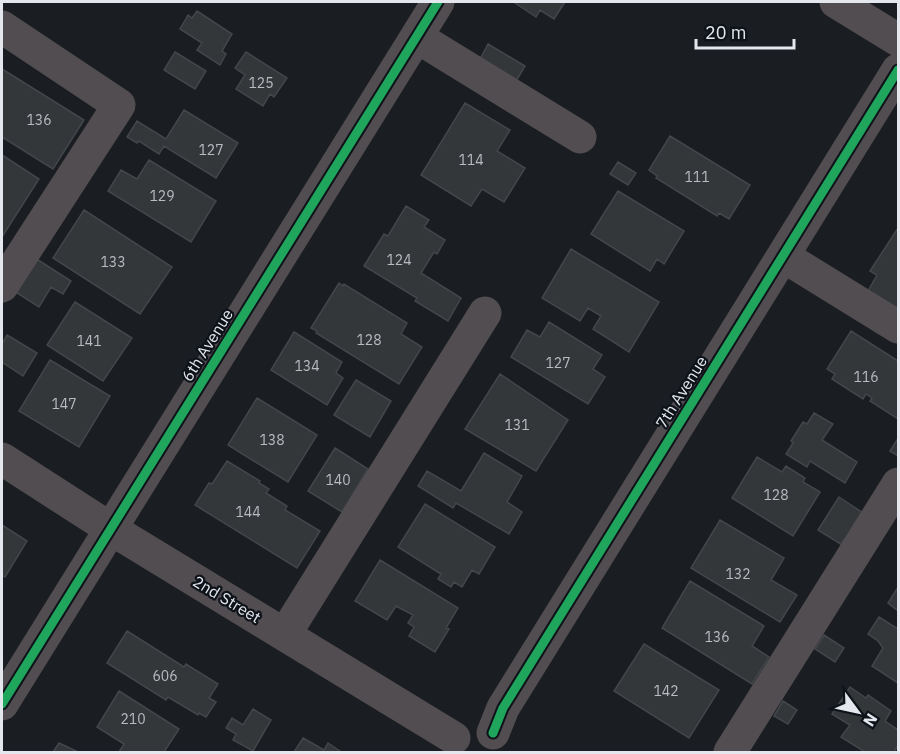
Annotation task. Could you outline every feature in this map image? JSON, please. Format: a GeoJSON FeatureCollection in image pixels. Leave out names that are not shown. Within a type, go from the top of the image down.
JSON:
{"type":"FeatureCollection","features":[{"type":"Feature","properties":{"kind":"street","name":"6th Avenue"},"geometry":{"type":"LineString","coordinates":[[2,705],[438,2]]}},
{"type":"Feature","properties":{"kind":"street"},"geometry":{"type":"LineString","coordinates":[[836,2],[898,40]]}},
{"type":"Feature","properties":{"kind":"street"},"geometry":{"type":"LineString","coordinates":[[2,27],[119,105],[2,286]]}},
{"type":"Feature","properties":{"kind":"street"},"geometry":{"type":"LineString","coordinates":[[417,37],[580,137]]}},
{"type":"Feature","properties":{"kind":"street","name":"7th Avenue"},"geometry":{"type":"LineString","coordinates":[[497,743],[503,708],[898,70]]}},
{"type":"Feature","properties":{"kind":"street"},"geometry":{"type":"LineString","coordinates":[[783,256],[898,327]]}},
{"type":"Feature","properties":{"kind":"street"},"geometry":{"type":"LineString","coordinates":[[285,634],[485,313]]}},
{"type":"Feature","properties":{"kind":"street","name":"2nd Street"},"geometry":{"type":"LineString","coordinates":[[2,459],[285,634],[452,745]]}},
{"type":"Feature","properties":{"kind":"street"},"geometry":{"type":"LineString","coordinates":[[730,753],[898,484]]}},
{"type":"Feature","properties":{"kind":"street"},"geometry":{"type":"LineString","coordinates":[[452,745],[468,728],[477,727],[497,743]]}},
{"type":"Feature","properties":{"kind":"building"},"geometry":{"type":"Polygon","coordinates":[[[516,2],[565,2],[554,19],[540,10],[536,17],[516,2]]]}},
{"type":"Feature","properties":{"kind":"building"},"geometry":{"type":"Polygon","coordinates":[[[197,11],[232,34],[222,51],[226,54],[220,65],[197,50],[202,43],[180,29],[188,15],[192,18],[197,11]]]}},
{"type":"Feature","properties":{"kind":"building"},"geometry":{"type":"Polygon","coordinates":[[[488,44],[525,66],[515,83],[479,61],[488,44]]]}},
{"type":"Feature","properties":{"kind":"building"},"geometry":{"type":"Polygon","coordinates":[[[175,52],[206,71],[195,89],[164,70],[175,52]]]}},
{"type":"Feature","properties":{"kind":"building"},"geometry":{"type":"Polygon","coordinates":[[[246,52],[287,78],[274,97],[270,94],[263,106],[236,89],[245,75],[235,68],[246,52]]]}},
{"type":"Feature","properties":{"kind":"building"},"geometry":{"type":"Polygon","coordinates":[[[2,69],[84,120],[53,169],[2,137],[2,69]]]}},
{"type":"Feature","properties":{"kind":"building"},"geometry":{"type":"Polygon","coordinates":[[[465,103],[510,130],[497,151],[525,168],[504,202],[482,189],[471,206],[421,175],[465,103]]]}},
{"type":"Feature","properties":{"kind":"building"},"geometry":{"type":"Polygon","coordinates":[[[184,110],[238,143],[216,178],[164,146],[159,154],[139,141],[137,143],[127,137],[137,121],[166,139],[184,110]]]}},
{"type":"Feature","properties":{"kind":"building"},"geometry":{"type":"Polygon","coordinates":[[[670,136],[750,185],[729,219],[719,213],[717,216],[656,178],[657,176],[649,170],[670,136]]]}},
{"type":"Feature","properties":{"kind":"building"},"geometry":{"type":"Polygon","coordinates":[[[2,155],[39,179],[2,237],[2,155]]]}},
{"type":"Feature","properties":{"kind":"building"},"geometry":{"type":"Polygon","coordinates":[[[149,160],[216,201],[191,242],[108,191],[121,170],[137,179],[149,160]]]}},
{"type":"Feature","properties":{"kind":"building"},"geometry":{"type":"Polygon","coordinates":[[[618,162],[636,173],[628,185],[610,174],[618,162]]]}},
{"type":"Feature","properties":{"kind":"building"},"geometry":{"type":"Polygon","coordinates":[[[618,191],[684,231],[664,264],[657,259],[650,271],[591,234],[618,191]]]}},
{"type":"Feature","properties":{"kind":"building"},"geometry":{"type":"Polygon","coordinates":[[[406,206],[429,220],[424,227],[445,240],[437,254],[434,252],[421,273],[461,298],[448,321],[415,301],[417,298],[364,266],[384,234],[388,236],[406,206]]]}},
{"type":"Feature","properties":{"kind":"building"},"geometry":{"type":"Polygon","coordinates":[[[84,210],[172,267],[140,314],[53,258],[84,210]]]}},
{"type":"Feature","properties":{"kind":"building"},"geometry":{"type":"Polygon","coordinates":[[[898,228],[898,310],[868,291],[877,275],[870,271],[898,228]]]}},
{"type":"Feature","properties":{"kind":"building"},"geometry":{"type":"Polygon","coordinates":[[[571,249],[659,302],[629,352],[593,329],[601,316],[588,308],[580,321],[542,298],[571,249]]]}},
{"type":"Feature","properties":{"kind":"building"},"geometry":{"type":"Polygon","coordinates":[[[35,258],[71,281],[63,294],[51,287],[39,307],[14,291],[35,258]]]}},
{"type":"Feature","properties":{"kind":"building"},"geometry":{"type":"Polygon","coordinates":[[[339,283],[407,323],[401,334],[422,347],[399,384],[311,328],[339,283]]]}},
{"type":"Feature","properties":{"kind":"building"},"geometry":{"type":"Polygon","coordinates":[[[75,302],[132,338],[103,381],[47,345],[75,302]]]}},
{"type":"Feature","properties":{"kind":"building"},"geometry":{"type":"Polygon","coordinates":[[[549,322],[602,355],[593,369],[605,377],[588,404],[511,357],[527,330],[540,337],[549,322]]]}},
{"type":"Feature","properties":{"kind":"building"},"geometry":{"type":"Polygon","coordinates":[[[851,331],[898,361],[898,419],[870,401],[872,398],[866,394],[863,399],[832,379],[835,374],[827,369],[851,331]]]}},
{"type":"Feature","properties":{"kind":"building"},"geometry":{"type":"Polygon","coordinates":[[[294,332],[342,362],[336,373],[343,378],[327,405],[271,370],[294,332]]]}},
{"type":"Feature","properties":{"kind":"building"},"geometry":{"type":"Polygon","coordinates":[[[7,335],[37,353],[23,376],[2,362],[2,344],[7,335]]]}},
{"type":"Feature","properties":{"kind":"building"},"geometry":{"type":"Polygon","coordinates":[[[50,360],[110,396],[79,447],[19,411],[50,360]]]}},
{"type":"Feature","properties":{"kind":"building"},"geometry":{"type":"Polygon","coordinates":[[[500,374],[568,420],[536,471],[465,429],[500,374]]]}},
{"type":"Feature","properties":{"kind":"building"},"geometry":{"type":"Polygon","coordinates":[[[356,380],[391,401],[370,437],[334,415],[356,380]]]}},
{"type":"Feature","properties":{"kind":"building"},"geometry":{"type":"Polygon","coordinates":[[[257,398],[317,435],[288,482],[228,445],[257,398]]]}},
{"type":"Feature","properties":{"kind":"building"},"geometry":{"type":"Polygon","coordinates":[[[814,413],[833,424],[822,440],[857,462],[845,483],[810,461],[807,467],[786,454],[803,422],[807,424],[814,413]]]}},
{"type":"Feature","properties":{"kind":"building"},"geometry":{"type":"Polygon","coordinates":[[[898,441],[898,456],[890,451],[898,441]]]}},
{"type":"Feature","properties":{"kind":"building"},"geometry":{"type":"Polygon","coordinates":[[[335,448],[368,469],[342,512],[308,491],[335,448]]]}},
{"type":"Feature","properties":{"kind":"building"},"geometry":{"type":"Polygon","coordinates":[[[484,453],[522,476],[507,502],[522,512],[509,534],[456,503],[453,508],[418,486],[427,471],[461,491],[484,453]]]}},
{"type":"Feature","properties":{"kind":"building"},"geometry":{"type":"Polygon","coordinates":[[[757,457],[782,472],[786,466],[805,478],[803,482],[820,492],[793,536],[732,498],[757,457]]]}},
{"type":"Feature","properties":{"kind":"building"},"geometry":{"type":"Polygon","coordinates":[[[227,461],[260,481],[259,483],[269,489],[266,493],[287,506],[285,510],[320,531],[297,568],[195,505],[227,461]]]}},
{"type":"Feature","properties":{"kind":"building"},"geometry":{"type":"Polygon","coordinates":[[[839,497],[863,513],[842,545],[818,530],[839,497]]]}},
{"type":"Feature","properties":{"kind":"building"},"geometry":{"type":"Polygon","coordinates":[[[425,504],[495,547],[479,574],[472,570],[462,587],[454,582],[451,587],[438,579],[441,574],[398,547],[425,504]]]}},
{"type":"Feature","properties":{"kind":"building"},"geometry":{"type":"Polygon","coordinates":[[[720,520],[784,558],[771,580],[797,595],[780,622],[691,568],[720,520]]]}},
{"type":"Feature","properties":{"kind":"building"},"geometry":{"type":"Polygon","coordinates":[[[2,525],[27,541],[5,577],[2,575],[2,525]]]}},
{"type":"Feature","properties":{"kind":"building"},"geometry":{"type":"Polygon","coordinates":[[[380,560],[458,608],[435,652],[409,636],[414,627],[408,623],[413,615],[396,606],[387,620],[355,601],[380,560]]]}},
{"type":"Feature","properties":{"kind":"building"},"geometry":{"type":"Polygon","coordinates":[[[690,581],[764,626],[752,646],[769,657],[752,684],[662,628],[690,581]]]}},
{"type":"Feature","properties":{"kind":"building"},"geometry":{"type":"Polygon","coordinates":[[[898,587],[898,611],[888,603],[898,587]]]}},
{"type":"Feature","properties":{"kind":"building"},"geometry":{"type":"Polygon","coordinates":[[[879,617],[898,629],[898,683],[872,666],[883,648],[868,634],[879,617]]]}},
{"type":"Feature","properties":{"kind":"building"},"geometry":{"type":"Polygon","coordinates":[[[127,631],[184,667],[186,664],[218,684],[209,698],[216,702],[206,717],[199,713],[198,715],[168,697],[166,700],[107,663],[127,631]]]}},
{"type":"Feature","properties":{"kind":"building"},"geometry":{"type":"Polygon","coordinates":[[[824,635],[844,648],[835,662],[815,649],[824,635]]]}},
{"type":"Feature","properties":{"kind":"building"},"geometry":{"type":"Polygon","coordinates":[[[644,644],[719,690],[689,738],[614,691],[644,644]]]}},
{"type":"Feature","properties":{"kind":"building"},"geometry":{"type":"Polygon","coordinates":[[[850,687],[866,698],[868,695],[891,711],[885,721],[898,730],[898,745],[894,752],[865,752],[841,737],[850,725],[832,714],[850,687]]]}},
{"type":"Feature","properties":{"kind":"building"},"geometry":{"type":"Polygon","coordinates":[[[119,691],[179,729],[164,752],[119,752],[124,744],[97,727],[119,691]]]}},
{"type":"Feature","properties":{"kind":"building"},"geometry":{"type":"Polygon","coordinates":[[[783,701],[797,710],[788,724],[774,716],[783,701]]]}},
{"type":"Feature","properties":{"kind":"building"},"geometry":{"type":"Polygon","coordinates":[[[253,709],[271,720],[253,751],[233,740],[236,734],[226,728],[232,718],[243,725],[253,709]]]}},
{"type":"Feature","properties":{"kind":"building"},"geometry":{"type":"Polygon","coordinates":[[[303,738],[324,750],[328,743],[340,751],[294,752],[303,738]]]}},
{"type":"Feature","properties":{"kind":"building"},"geometry":{"type":"Polygon","coordinates":[[[59,743],[78,752],[53,752],[59,743]]]}},
{"type":"Feature","properties":{"kind":"cycle path"},"geometry":{"type":"LineString","coordinates":[[2,704],[438,2]]}},
{"type":"Feature","properties":{"kind":"cycle path"},"geometry":{"type":"LineString","coordinates":[[493,733],[503,708],[898,70]]}}]}
